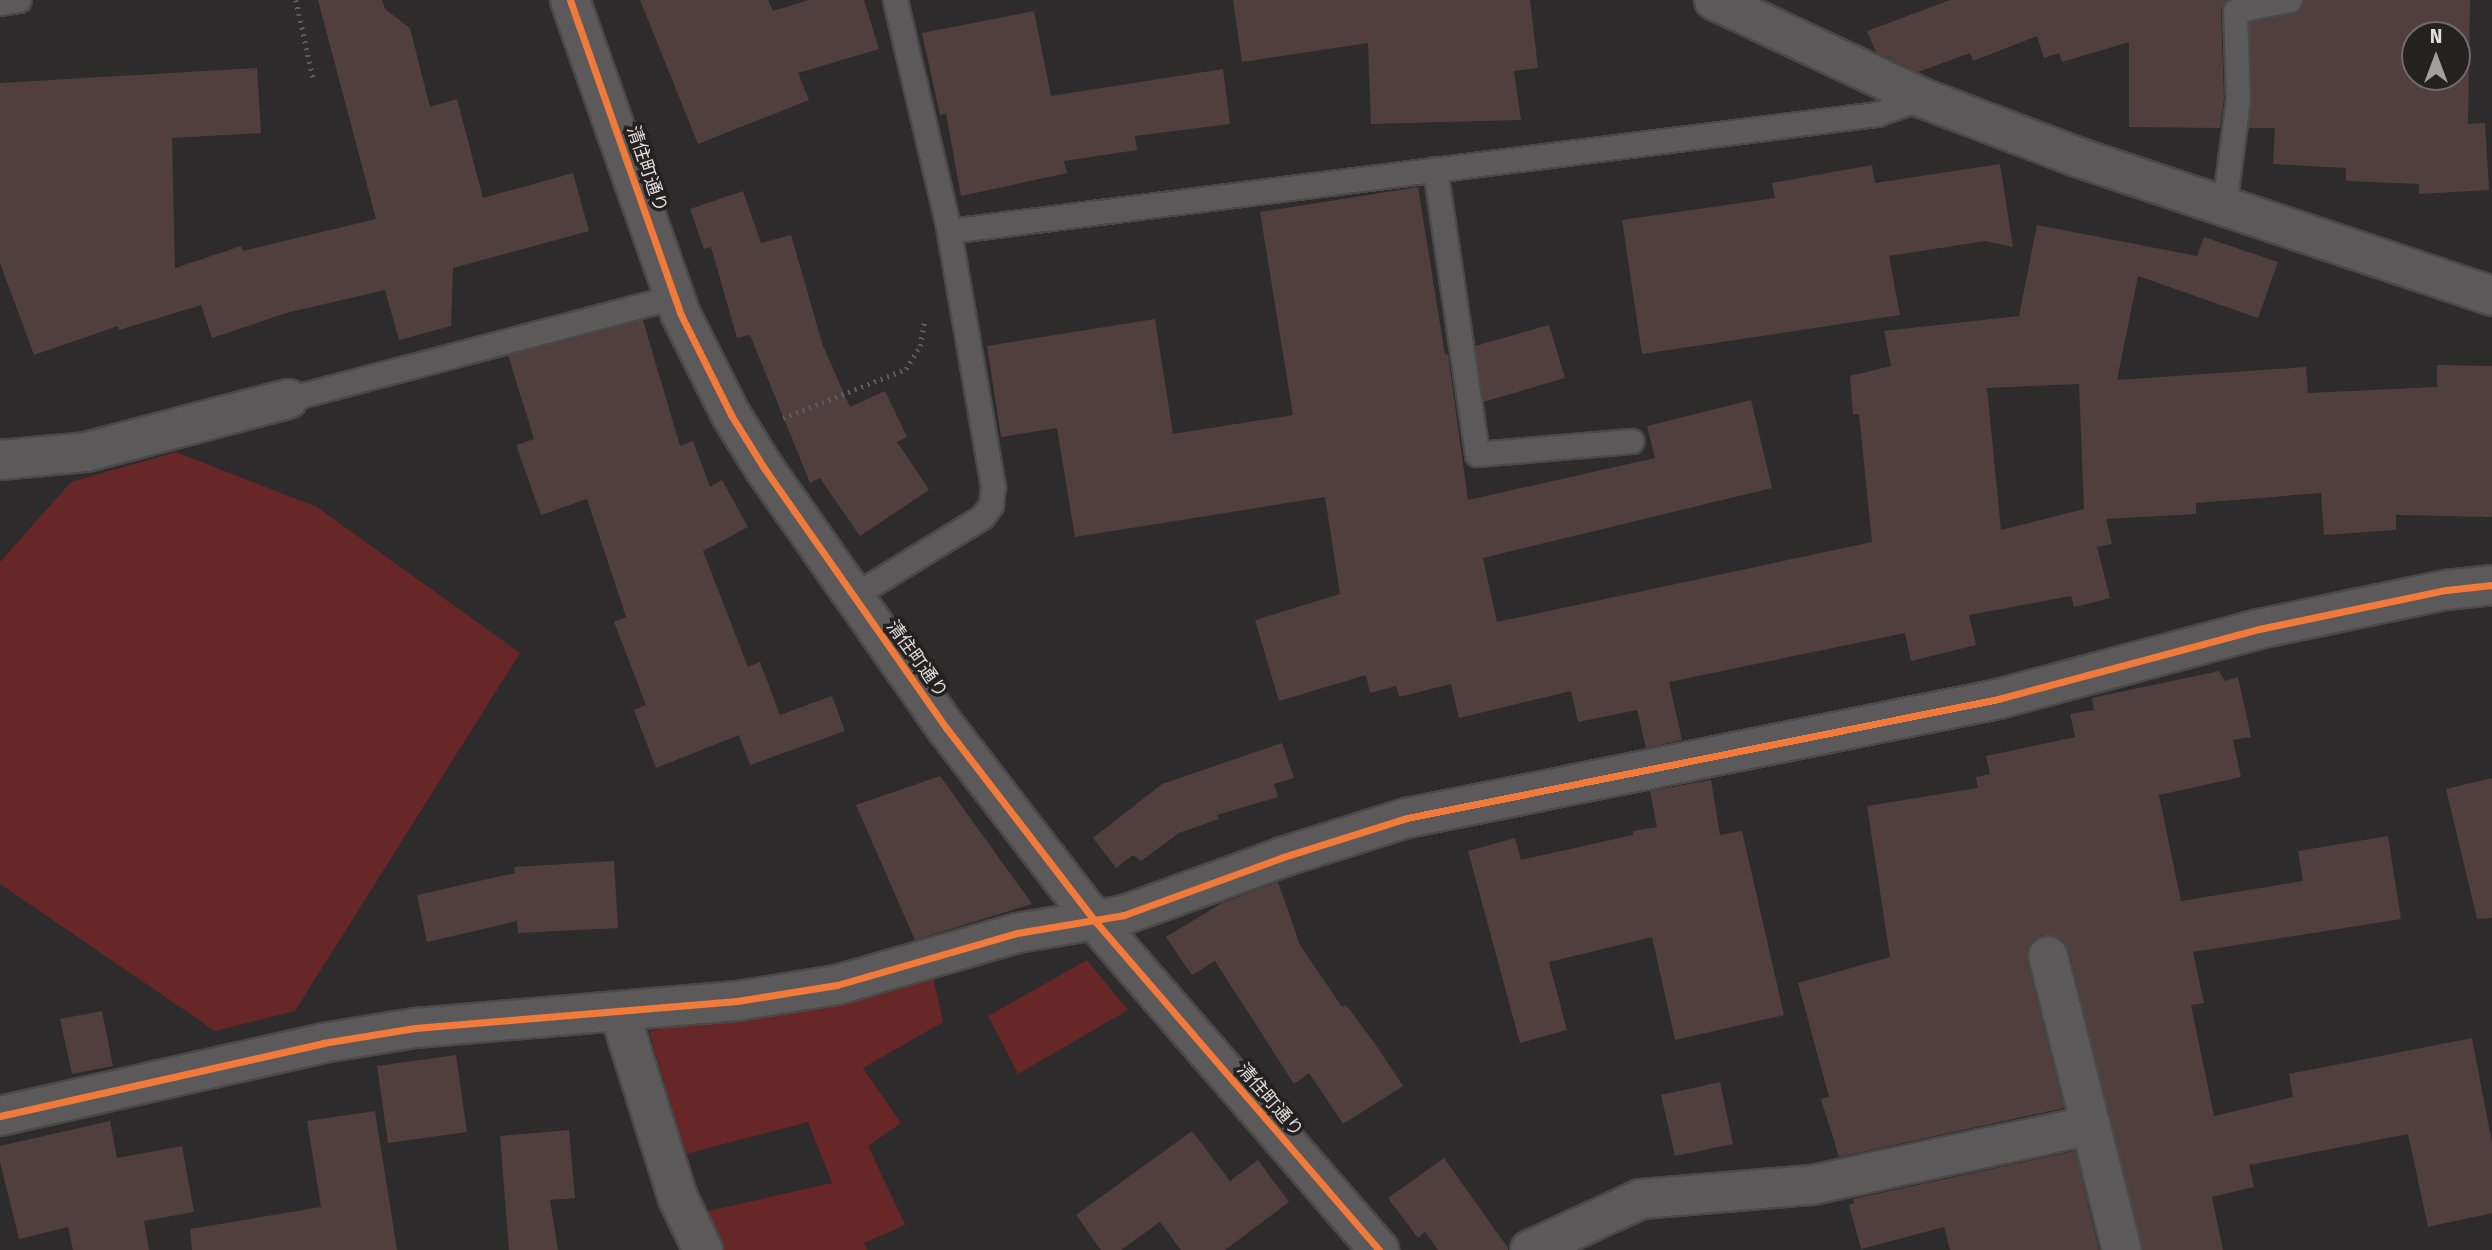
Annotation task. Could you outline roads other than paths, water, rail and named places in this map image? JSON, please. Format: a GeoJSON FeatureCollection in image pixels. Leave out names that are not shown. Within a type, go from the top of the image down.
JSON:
{"type":"FeatureCollection","features":[{"type":"Feature","properties":{"kind":"street","name":"清住町通り"},"geometry":{"type":"LineString","coordinates":[[570,0],[675,296],[703,363],[745,438],[947,729],[1095,921],[1379,1250]]}},
{"type":"Feature","properties":{"kind":"street"},"geometry":{"type":"LineString","coordinates":[[1714,0],[1922,98],[2077,157],[2492,296]]}},
{"type":"Feature","properties":{"kind":"street"},"geometry":{"type":"LineString","coordinates":[[0,460],[86,452],[288,399]]}},
{"type":"Feature","properties":{"kind":"street"},"geometry":{"type":"LineString","coordinates":[[0,1116],[336,1041],[415,1028],[785,995],[900,969],[1017,933],[1095,921],[1152,906],[1283,857],[1407,817],[1998,699],[2259,629],[2446,590],[2492,585]]}},
{"type":"Feature","properties":{"kind":"street"},"geometry":{"type":"LineString","coordinates":[[2048,956],[2122,1250]]}},
{"type":"Feature","properties":{"kind":"street"},"geometry":{"type":"LineString","coordinates":[[619,1011],[678,1198],[703,1250]]}},
{"type":"Feature","properties":{"kind":"street"},"geometry":{"type":"LineString","coordinates":[[1530,1250],[1641,1199],[1812,1185],[2091,1125]]}},
{"type":"Feature","properties":{"kind":"lane"},"geometry":{"type":"LineString","coordinates":[[0,3],[19,0]]}},
{"type":"Feature","properties":{"kind":"lane"},"geometry":{"type":"LineString","coordinates":[[853,596],[982,517],[991,505],[993,487],[949,230],[895,0]]}},
{"type":"Feature","properties":{"kind":"lane"},"geometry":{"type":"LineString","coordinates":[[2224,206],[2238,100],[2235,11],[2290,0]]}},
{"type":"Feature","properties":{"kind":"lane"},"geometry":{"type":"LineString","coordinates":[[949,230],[1877,114],[1922,98]]}},
{"type":"Feature","properties":{"kind":"lane"},"geometry":{"type":"LineString","coordinates":[[1435,169],[1477,454],[1631,442]]}},
{"type":"Feature","properties":{"kind":"lane"},"geometry":{"type":"LineString","coordinates":[[288,399],[675,296]]}}]}
